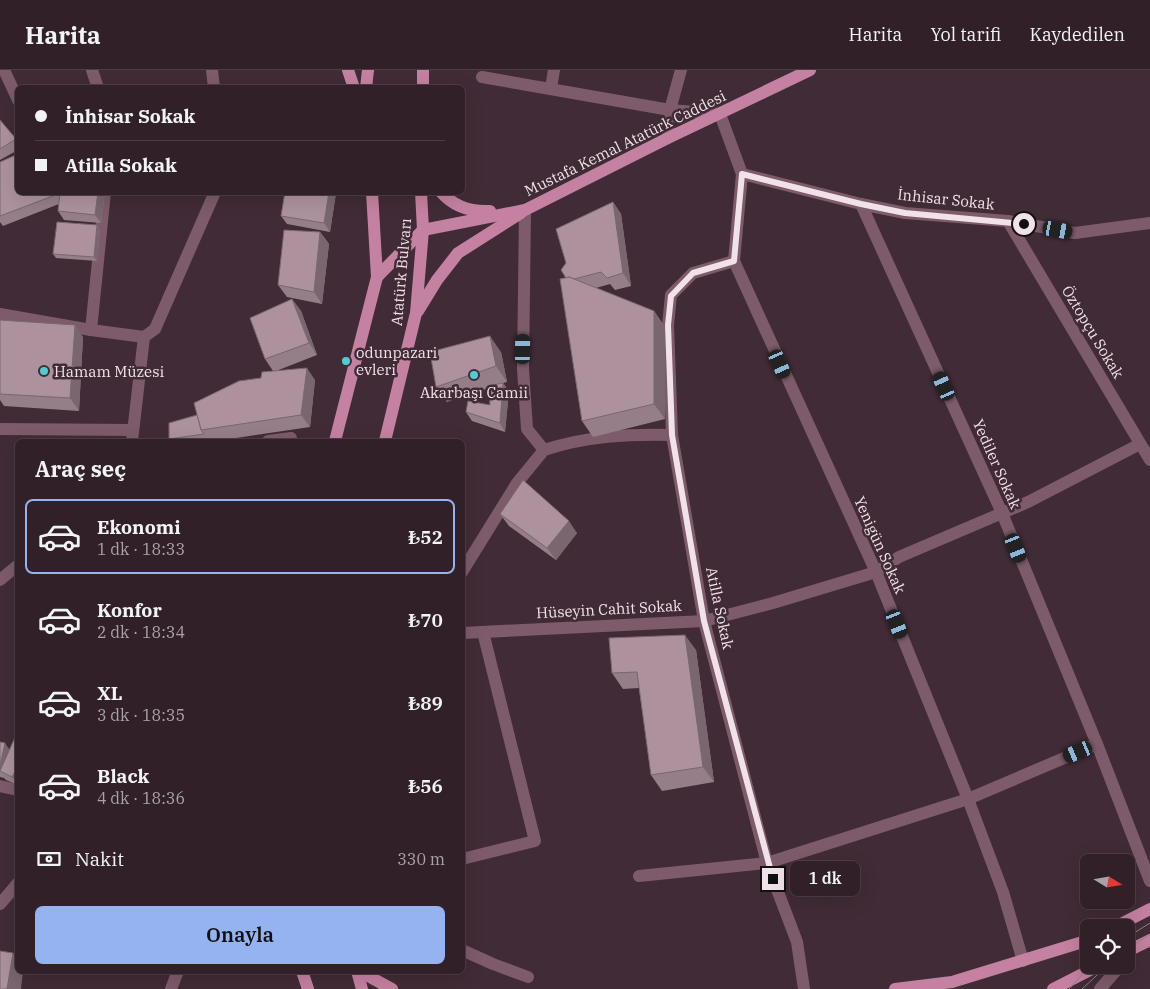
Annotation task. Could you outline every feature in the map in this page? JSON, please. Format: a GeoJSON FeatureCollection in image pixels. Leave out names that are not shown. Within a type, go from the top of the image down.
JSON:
{"type":"FeatureCollection","features":[{"type":"Feature","properties":{"kind":"main road"},"geometry":{"type":"LineString","coordinates":[[348,70],[353,85]]}},
{"type":"Feature","properties":{"kind":"main road"},"geometry":{"type":"LineString","coordinates":[[366,85],[368,70]]}},
{"type":"Feature","properties":{"kind":"main road"},"geometry":{"type":"LineString","coordinates":[[423,70],[423,85]]}},
{"type":"Feature","properties":{"kind":"main road","name":"Mustafa Kemal Atatürk Caddesi"},"geometry":{"type":"LineString","coordinates":[[423,230],[525,210],[668,138],[810,70]]}},
{"type":"Feature","properties":{"kind":"main road","name":"Atatürk Bulvarı"},"geometry":{"type":"LineString","coordinates":[[336,439],[377,277],[372,195]]}},
{"type":"Feature","properties":{"kind":"main road","name":"Atatürk Bulvarı"},"geometry":{"type":"LineString","coordinates":[[385,439],[416,313],[423,230],[422,195]]}},
{"type":"Feature","properties":{"kind":"main road"},"geometry":{"type":"LineString","coordinates":[[444,195],[457,207],[479,212],[525,210]]}},
{"type":"Feature","properties":{"kind":"main road"},"geometry":{"type":"LineString","coordinates":[[416,313],[437,280],[458,254],[525,210]]}},
{"type":"Feature","properties":{"kind":"main road"},"geometry":{"type":"LineString","coordinates":[[377,277],[423,230]]}},
{"type":"Feature","properties":{"kind":"main road"},"geometry":{"type":"LineString","coordinates":[[1130,919],[1150,908]]}},
{"type":"Feature","properties":{"kind":"main road"},"geometry":{"type":"LineString","coordinates":[[1135,948],[1150,940]]}},
{"type":"Feature","properties":{"kind":"main road"},"geometry":{"type":"LineString","coordinates":[[895,989],[952,982],[1080,943]]}},
{"type":"Feature","properties":{"kind":"main road"},"geometry":{"type":"LineString","coordinates":[[303,974],[308,989]]}},
{"type":"Feature","properties":{"kind":"main road"},"geometry":{"type":"LineString","coordinates":[[359,974],[362,989]]}},
{"type":"Feature","properties":{"kind":"main road"},"geometry":{"type":"LineString","coordinates":[[364,974],[392,989]]}},
{"type":"Feature","properties":{"kind":"main road"},"geometry":{"type":"LineString","coordinates":[[1053,989],[1082,974]]}},
{"type":"Feature","properties":{"kind":"street"},"geometry":{"type":"LineString","coordinates":[[4,70],[15,94]]}},
{"type":"Feature","properties":{"kind":"street"},"geometry":{"type":"LineString","coordinates":[[92,70],[97,85]]}},
{"type":"Feature","properties":{"kind":"street"},"geometry":{"type":"LineString","coordinates":[[212,70],[214,85]]}},
{"type":"Feature","properties":{"kind":"street"},"geometry":{"type":"LineString","coordinates":[[551,88],[554,70]]}},
{"type":"Feature","properties":{"kind":"street"},"geometry":{"type":"LineString","coordinates":[[668,138],[670,110],[681,70]]}},
{"type":"Feature","properties":{"kind":"street"},"geometry":{"type":"LineString","coordinates":[[482,76],[670,110],[720,114],[742,174],[734,261]]}},
{"type":"Feature","properties":{"kind":"street","name":"İnhisar Sokak"},"geometry":{"type":"LineString","coordinates":[[742,174],[905,213],[1008,221],[1075,233],[1150,223]]}},
{"type":"Feature","properties":{"kind":"street"},"geometry":{"type":"LineString","coordinates":[[90,330],[105,195]]}},
{"type":"Feature","properties":{"kind":"street"},"geometry":{"type":"LineString","coordinates":[[0,314],[90,330],[144,337],[155,330],[214,195]]}},
{"type":"Feature","properties":{"kind":"street","name":"Yediler Sokak"},"geometry":{"type":"LineString","coordinates":[[861,204],[1002,513],[1097,744],[1150,881]]}},
{"type":"Feature","properties":{"kind":"street"},"geometry":{"type":"LineString","coordinates":[[525,210],[523,368],[527,420],[528,429],[544,450]]}},
{"type":"Feature","properties":{"kind":"street","name":"Öztopçu Sokak"},"geometry":{"type":"LineString","coordinates":[[1008,221],[1150,460]]}},
{"type":"Feature","properties":{"kind":"street","name":"Atilla Sokak"},"geometry":{"type":"LineString","coordinates":[[734,261],[693,273],[671,296],[668,325],[672,435],[704,621],[767,863],[797,942],[804,989]]}},
{"type":"Feature","properties":{"kind":"street","name":"Yenigün Sokak"},"geometry":{"type":"LineString","coordinates":[[734,261],[876,572],[968,799],[1003,892],[1023,961]]}},
{"type":"Feature","properties":{"kind":"street"},"geometry":{"type":"LineString","coordinates":[[0,429],[133,436],[144,337]]}},
{"type":"Feature","properties":{"kind":"street"},"geometry":{"type":"LineString","coordinates":[[465,567],[517,483],[544,450],[572,441],[627,434],[672,435]]}},
{"type":"Feature","properties":{"kind":"street"},"geometry":{"type":"LineString","coordinates":[[283,439],[290,438]]}},
{"type":"Feature","properties":{"kind":"street","name":"Hüseyin Cahit Sokak"},"geometry":{"type":"LineString","coordinates":[[465,633],[704,621],[773,603],[876,572],[899,557],[1028,502],[1140,444]]}},
{"type":"Feature","properties":{"kind":"street"},"geometry":{"type":"LineString","coordinates":[[0,580],[15,568]]}},
{"type":"Feature","properties":{"kind":"street"},"geometry":{"type":"LineString","coordinates":[[465,858],[535,841],[483,632]]}},
{"type":"Feature","properties":{"kind":"street"},"geometry":{"type":"LineString","coordinates":[[639,876],[767,863],[968,799],[1097,744]]}},
{"type":"Feature","properties":{"kind":"street"},"geometry":{"type":"LineString","coordinates":[[0,786],[15,789]]}},
{"type":"Feature","properties":{"kind":"street"},"geometry":{"type":"LineString","coordinates":[[0,904],[15,887]]}},
{"type":"Feature","properties":{"kind":"street"},"geometry":{"type":"LineString","coordinates":[[465,951],[493,964],[528,976]]}},
{"type":"Feature","properties":{"kind":"street"},"geometry":{"type":"LineString","coordinates":[[171,989],[177,974]]}},
{"type":"Feature","properties":{"kind":"street"},"geometry":{"type":"LineString","coordinates":[[1100,989],[1113,974]]}},
{"type":"Feature","properties":{"kind":"building"},"geometry":{"type":"Polygon","coordinates":[[[0,120],[15,140],[0,149],[0,120]]]}},
{"type":"Feature","properties":{"kind":"building"},"geometry":{"type":"Polygon","coordinates":[[[15,155],[15,195],[55,195],[0,216],[0,162],[15,155]]]}},
{"type":"Feature","properties":{"kind":"building"},"geometry":{"type":"Polygon","coordinates":[[[60,195],[98,195],[95,215],[58,211],[60,195]]]}},
{"type":"Feature","properties":{"kind":"building"},"geometry":{"type":"Polygon","coordinates":[[[284,195],[329,195],[324,223],[281,216],[284,195]]]}},
{"type":"Feature","properties":{"kind":"building"},"geometry":{"type":"Polygon","coordinates":[[[613,202],[623,273],[607,278],[601,272],[574,279],[566,278],[561,270],[566,263],[556,229],[613,202]]]}},
{"type":"Feature","properties":{"kind":"building"},"geometry":{"type":"Polygon","coordinates":[[[57,222],[97,225],[94,257],[53,254],[57,222]]]}},
{"type":"Feature","properties":{"kind":"building"},"geometry":{"type":"Polygon","coordinates":[[[284,230],[320,232],[314,292],[278,285],[284,230]]]}},
{"type":"Feature","properties":{"kind":"building"},"geometry":{"type":"Polygon","coordinates":[[[569,277],[654,311],[654,404],[582,421],[560,279],[569,277]]]}},
{"type":"Feature","properties":{"kind":"building"},"geometry":{"type":"Polygon","coordinates":[[[292,299],[309,343],[265,359],[250,318],[292,299]]]}},
{"type":"Feature","properties":{"kind":"building","name":"Hamam Müzesi"},"geometry":{"type":"Polygon","coordinates":[[[0,320],[75,325],[70,398],[0,394],[0,320]]]}},
{"type":"Feature","properties":{"kind":"building"},"geometry":{"type":"Polygon","coordinates":[[[490,336],[496,366],[436,387],[430,352],[490,336]]]}},
{"type":"Feature","properties":{"kind":"building"},"geometry":{"type":"Polygon","coordinates":[[[307,368],[301,415],[201,430],[194,403],[239,381],[261,378],[262,372],[307,368]]]}},
{"type":"Feature","properties":{"kind":"building"},"geometry":{"type":"Polygon","coordinates":[[[503,383],[500,423],[466,412],[468,401],[490,405],[489,386],[503,383]]]}},
{"type":"Feature","properties":{"kind":"building"},"geometry":{"type":"Polygon","coordinates":[[[197,415],[204,434],[169,439],[169,423],[197,415]]]}},
{"type":"Feature","properties":{"kind":"building"},"geometry":{"type":"Polygon","coordinates":[[[523,480],[569,521],[547,548],[500,514],[523,480]]]}},
{"type":"Feature","properties":{"kind":"building"},"geometry":{"type":"Polygon","coordinates":[[[685,635],[703,767],[651,775],[637,672],[612,673],[609,638],[685,635]]]}},
{"type":"Feature","properties":{"kind":"building"},"geometry":{"type":"Polygon","coordinates":[[[15,737],[15,772],[12,777],[0,771],[15,737]]]}},
{"type":"Feature","properties":{"kind":"building"},"geometry":{"type":"Polygon","coordinates":[[[0,742],[5,743],[0,765],[0,742]]]}},
{"type":"Feature","properties":{"kind":"building"},"geometry":{"type":"Polygon","coordinates":[[[0,951],[13,953],[7,989],[0,989],[0,951]]]}},
{"type":"Feature","properties":{"kind":"tram line"},"geometry":{"type":"LineString","coordinates":[[1135,932],[1150,923]]}},
{"type":"Feature","properties":{"kind":"tram line"},"geometry":{"type":"LineString","coordinates":[[1135,944],[1150,934]]}},
{"type":"Feature","properties":{"kind":"tram line"},"geometry":{"type":"LineString","coordinates":[[1069,989],[1083,974]]}},
{"type":"Feature","properties":{"kind":"tram line"},"geometry":{"type":"LineString","coordinates":[[1082,989],[1098,974]]}},
{"type":"Feature","properties":{"kind":"place","name":"odunpazari evleri"},"geometry":{"type":"Point","coordinates":[346,361]}},
{"type":"Feature","properties":{"kind":"place","name":"Hamam Müzesi"},"geometry":{"type":"Point","coordinates":[44,371]}},
{"type":"Feature","properties":{"kind":"place","name":"Akarbaşı Camii"},"geometry":{"type":"Point","coordinates":[474,375]}},
{"type":"Feature","properties":{"kind":"route"},"geometry":{"type":"LineString","coordinates":[[773,879],[767,863],[704,621],[672,435],[668,325],[671,296],[693,273],[734,261],[742,174],[905,213],[1008,221],[1024,224]]}}]}
